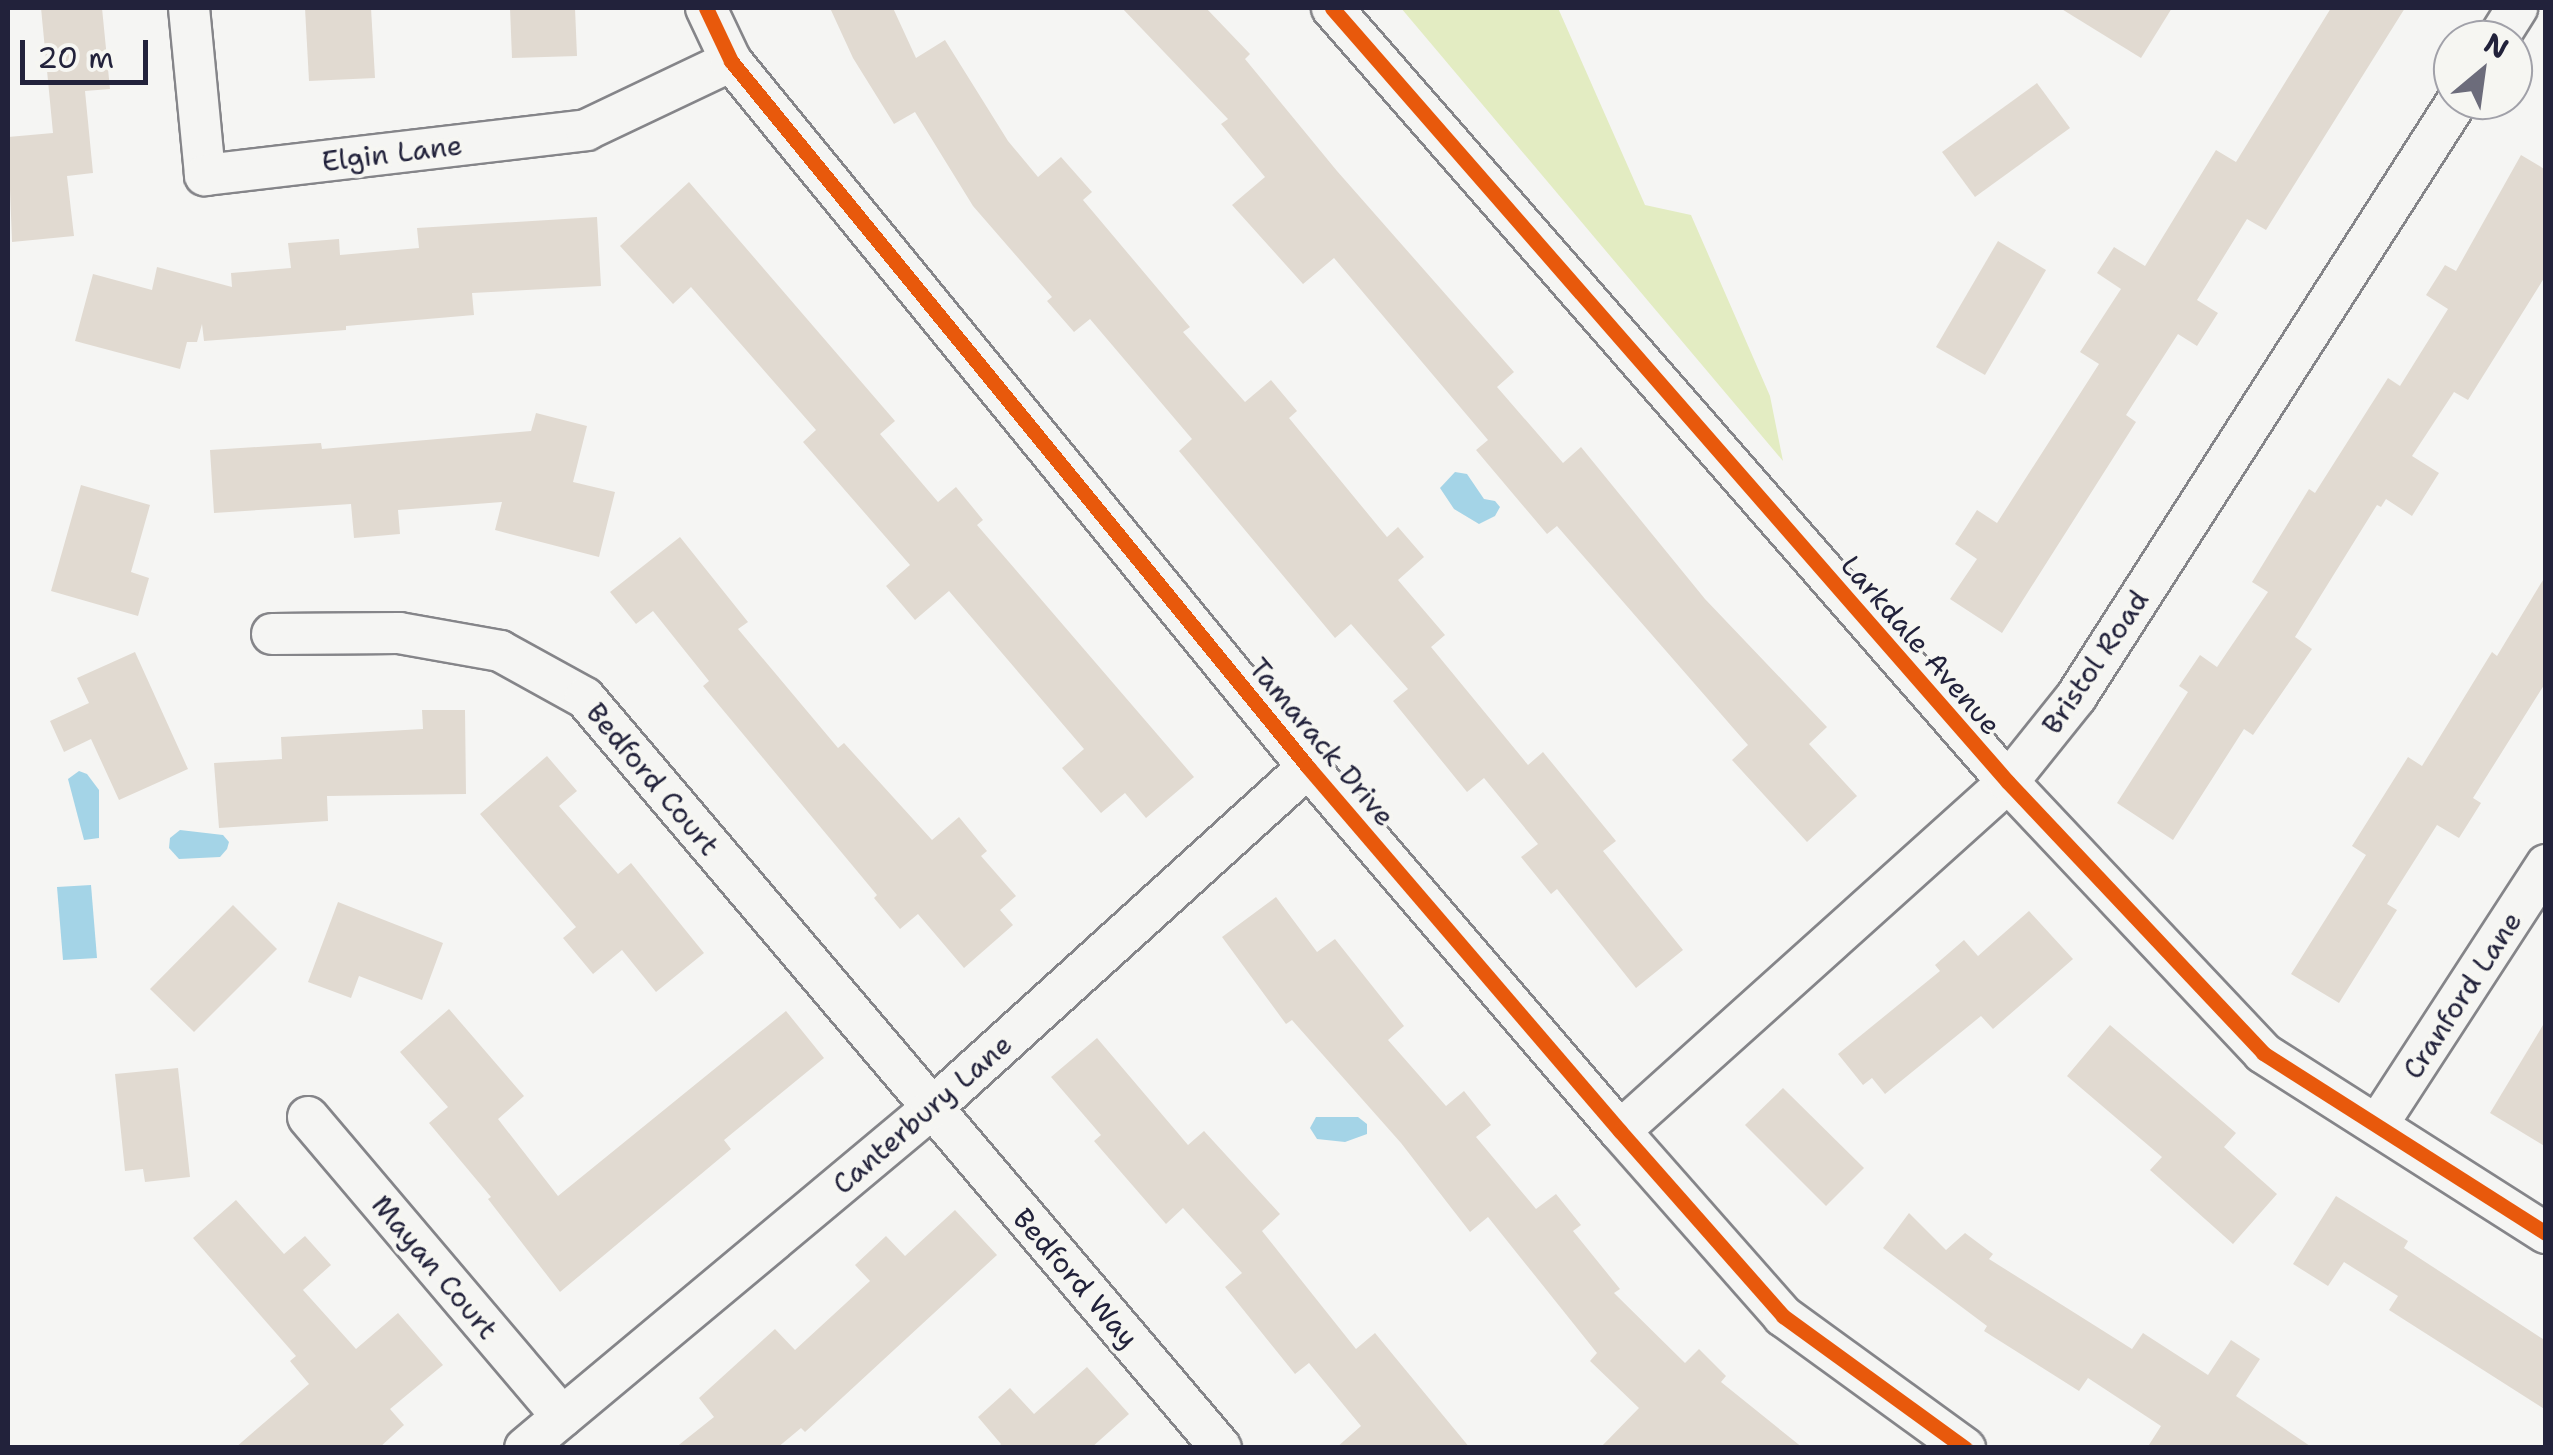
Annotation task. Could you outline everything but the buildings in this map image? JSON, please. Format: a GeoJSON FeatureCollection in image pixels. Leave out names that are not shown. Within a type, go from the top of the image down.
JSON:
{"type":"FeatureCollection","features":[{"type":"Feature","properties":{"kind":"street","name":"Elgin Lane"},"geometry":{"type":"LineString","coordinates":[[189,8],[206,175],[586,130],[732,60]]}},
{"type":"Feature","properties":{"kind":"street","name":"Tamarack Drive"},"geometry":{"type":"LineString","coordinates":[[706,8],[732,60],[1308,767],[1620,1130],[1783,1316],[1965,1448]]}},
{"type":"Feature","properties":{"kind":"street","name":"Larkdale Avenue"},"geometry":{"type":"LineString","coordinates":[[1332,8],[2008,782],[2263,1053],[2546,1233]]}},
{"type":"Feature","properties":{"kind":"street","name":"Bristol Road"},"geometry":{"type":"LineString","coordinates":[[1620,1130],[2008,782],[2076,697],[2445,120]]}},
{"type":"Feature","properties":{"kind":"street","name":"Bedford Court"},"geometry":{"type":"LineString","coordinates":[[272,634],[399,633],[500,651],[585,698],[931,1110]]}},
{"type":"Feature","properties":{"kind":"street","name":"Canterbury Lane"},"geometry":{"type":"LineString","coordinates":[[526,1448],[931,1110],[1308,767]]}},
{"type":"Feature","properties":{"kind":"street","name":"Cranford Lane"},"geometry":{"type":"LineString","coordinates":[[2378,1124],[2546,865]]}},
{"type":"Feature","properties":{"kind":"street","name":"Bedford Way"},"geometry":{"type":"LineString","coordinates":[[931,1110],[1221,1448]]}},
{"type":"Feature","properties":{"kind":"street","name":"Mayan Court"},"geometry":{"type":"LineString","coordinates":[[308,1117],[562,1417]]}},
{"type":"Feature","properties":{"kind":"green space"},"geometry":{"type":"Polygon","coordinates":[[[1401,8],[1558,8],[1645,205],[1691,215],[1770,396],[1783,461],[1401,8]]]}},
{"type":"Feature","properties":{"kind":"water"},"geometry":{"type":"Polygon","coordinates":[[[1455,472],[1467,474],[1484,499],[1495,501],[1500,507],[1495,516],[1479,524],[1454,509],[1440,488],[1455,472]]]}},
{"type":"Feature","properties":{"kind":"water"},"geometry":{"type":"Polygon","coordinates":[[[79,771],[87,774],[99,790],[99,838],[84,840],[68,779],[79,771]]]}},
{"type":"Feature","properties":{"kind":"water"},"geometry":{"type":"Polygon","coordinates":[[[180,830],[223,835],[229,842],[227,849],[220,857],[179,859],[169,848],[170,838],[180,830]]]}},
{"type":"Feature","properties":{"kind":"water"},"geometry":{"type":"Polygon","coordinates":[[[91,885],[97,958],[63,960],[57,887],[91,885]]]}},
{"type":"Feature","properties":{"kind":"water"},"geometry":{"type":"Polygon","coordinates":[[[1316,1117],[1358,1117],[1367,1124],[1367,1134],[1345,1142],[1317,1139],[1310,1128],[1316,1117]]]}},
{"type":"Feature","properties":{"kind":"cycle path"},"geometry":{"type":"LineString","coordinates":[[706,8],[731,61],[1308,767],[1620,1131],[1783,1316],[1965,1448]]}},
{"type":"Feature","properties":{"kind":"cycle path"},"geometry":{"type":"LineString","coordinates":[[1332,8],[2008,782],[2263,1053],[2546,1233]]}}]}
